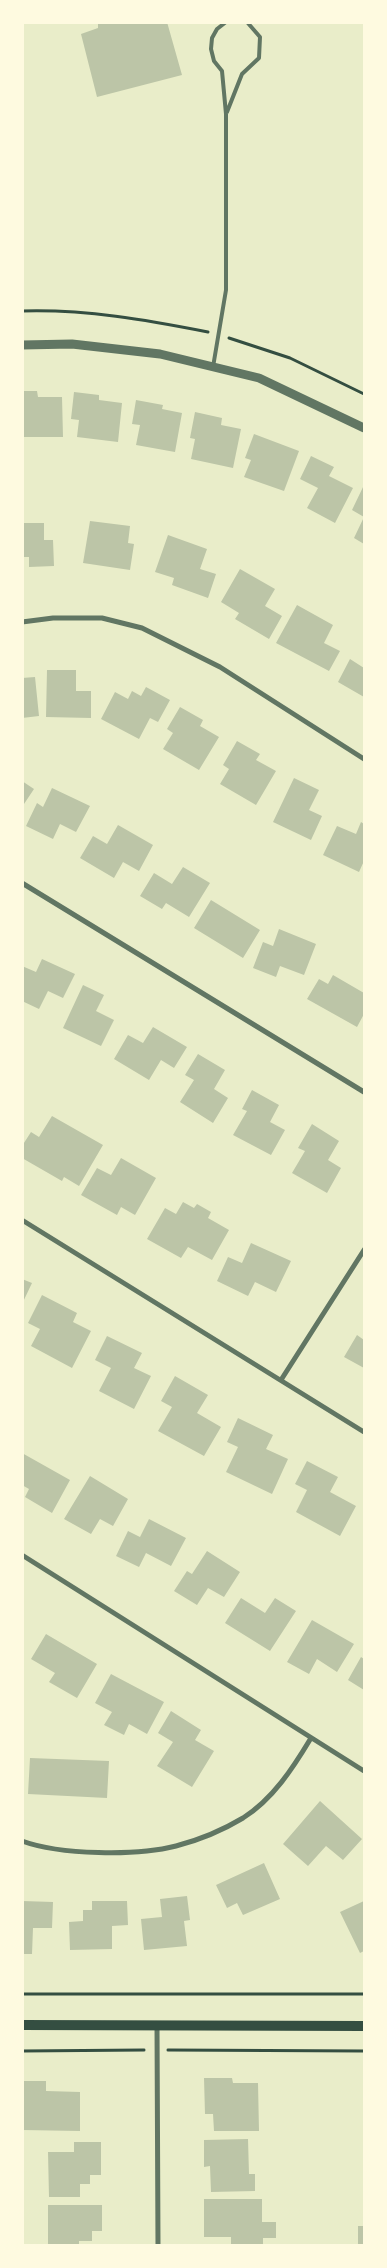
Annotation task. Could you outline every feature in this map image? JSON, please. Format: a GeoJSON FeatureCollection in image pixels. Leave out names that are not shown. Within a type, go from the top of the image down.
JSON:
{"type":"FeatureCollection","features":[{"type":"Feature","properties":{"kind":"main road"},"geometry":{"type":"LineString","coordinates":[[22,2025],[364,2026]]}},
{"type":"Feature","properties":{"kind":"street"},"geometry":{"type":"LineString","coordinates":[[22,345],[72,344],[151,353],[259,378],[364,428]]}},
{"type":"Feature","properties":{"kind":"street"},"geometry":{"type":"LineString","coordinates":[[22,622],[53,618],[102,618],[142,628],[220,667],[364,759]]}},
{"type":"Feature","properties":{"kind":"street"},"geometry":{"type":"LineString","coordinates":[[22,883],[364,1092]]}},
{"type":"Feature","properties":{"kind":"street"},"geometry":{"type":"LineString","coordinates":[[22,1220],[364,1432]]}},
{"type":"Feature","properties":{"kind":"street"},"geometry":{"type":"LineString","coordinates":[[281,1380],[364,1250]]}},
{"type":"Feature","properties":{"kind":"street"},"geometry":{"type":"LineString","coordinates":[[22,1555],[311,1738],[351,1760],[364,1771]]}},
{"type":"Feature","properties":{"kind":"street"},"geometry":{"type":"LineString","coordinates":[[22,1841],[41,1848],[109,1853],[175,1846],[209,1835],[243,1818],[269,1797],[292,1770],[311,1738]]}},
{"type":"Feature","properties":{"kind":"street"},"geometry":{"type":"LineString","coordinates":[[157,2025],[158,2246]]}},
{"type":"Feature","properties":{"kind":"lane"},"geometry":{"type":"LineString","coordinates":[[213,367],[226,290],[226,114],[222,72],[214,61],[211,49],[212,38],[217,29],[226,22]]}},
{"type":"Feature","properties":{"kind":"lane"},"geometry":{"type":"LineString","coordinates":[[226,114],[242,74],[259,58],[260,37],[247,22]]}},
{"type":"Feature","properties":{"kind":"path"},"geometry":{"type":"LineString","coordinates":[[22,311],[46,310],[138,318],[218,334],[290,358],[364,394]]}},
{"type":"Feature","properties":{"kind":"path"},"geometry":{"type":"LineString","coordinates":[[201,331],[218,334]]}},
{"type":"Feature","properties":{"kind":"path"},"geometry":{"type":"LineString","coordinates":[[22,1994],[364,1994]]}},
{"type":"Feature","properties":{"kind":"path"},"geometry":{"type":"LineString","coordinates":[[22,2051],[364,2051]]}},
{"type":"Feature","properties":{"kind":"building"},"geometry":{"type":"Polygon","coordinates":[[[98,22],[167,22],[182,75],[97,97],[81,34],[98,28],[98,22]]]}},
{"type":"Feature","properties":{"kind":"building"},"geometry":{"type":"Polygon","coordinates":[[[22,391],[37,391],[38,397],[62,397],[63,437],[22,437],[22,391]]]}},
{"type":"Feature","properties":{"kind":"building"},"geometry":{"type":"Polygon","coordinates":[[[74,392],[99,395],[99,400],[122,403],[118,442],[77,437],[79,420],[71,419],[74,392]]]}},
{"type":"Feature","properties":{"kind":"building"},"geometry":{"type":"Polygon","coordinates":[[[136,400],[163,405],[162,409],[182,413],[175,452],[136,445],[140,425],[132,424],[136,400]]]}},
{"type":"Feature","properties":{"kind":"building"},"geometry":{"type":"Polygon","coordinates":[[[195,412],[222,418],[221,425],[241,429],[233,468],[191,459],[195,439],[190,438],[195,412]]]}},
{"type":"Feature","properties":{"kind":"building"},"geometry":{"type":"Polygon","coordinates":[[[254,434],[299,451],[284,491],[244,477],[251,460],[245,458],[254,434]]]}},
{"type":"Feature","properties":{"kind":"building"},"geometry":{"type":"Polygon","coordinates":[[[311,456],[334,467],[329,476],[353,488],[335,523],[307,508],[318,488],[300,479],[311,456]]]}},
{"type":"Feature","properties":{"kind":"building"},"geometry":{"type":"Polygon","coordinates":[[[364,485],[364,517],[352,510],[364,485]]]}},
{"type":"Feature","properties":{"kind":"building"},"geometry":{"type":"Polygon","coordinates":[[[364,517],[364,544],[354,538],[364,517]]]}},
{"type":"Feature","properties":{"kind":"building"},"geometry":{"type":"Polygon","coordinates":[[[90,521],[130,526],[128,543],[134,544],[130,570],[83,563],[90,521]]]}},
{"type":"Feature","properties":{"kind":"building"},"geometry":{"type":"Polygon","coordinates":[[[22,523],[44,523],[44,540],[53,540],[54,566],[29,567],[29,557],[22,557],[22,523]]]}},
{"type":"Feature","properties":{"kind":"building"},"geometry":{"type":"Polygon","coordinates":[[[168,535],[207,549],[200,569],[216,574],[208,598],[172,585],[174,578],[155,572],[168,535]]]}},
{"type":"Feature","properties":{"kind":"building"},"geometry":{"type":"Polygon","coordinates":[[[240,569],[275,589],[265,606],[282,616],[269,639],[235,619],[239,613],[221,602],[240,569]]]}},
{"type":"Feature","properties":{"kind":"building"},"geometry":{"type":"Polygon","coordinates":[[[297,605],[333,625],[324,643],[340,651],[329,671],[276,643],[297,605]]]}},
{"type":"Feature","properties":{"kind":"building"},"geometry":{"type":"Polygon","coordinates":[[[350,659],[364,668],[364,697],[338,682],[350,659]]]}},
{"type":"Feature","properties":{"kind":"building"},"geometry":{"type":"Polygon","coordinates":[[[47,670],[76,670],[76,691],[91,691],[91,718],[46,717],[47,670]]]}},
{"type":"Feature","properties":{"kind":"building"},"geometry":{"type":"Polygon","coordinates":[[[35,677],[39,716],[22,718],[22,678],[35,677]]]}},
{"type":"Feature","properties":{"kind":"building"},"geometry":{"type":"Polygon","coordinates":[[[146,687],[170,700],[158,722],[150,718],[139,739],[101,719],[115,692],[128,699],[132,691],[141,696],[146,687]]]}},
{"type":"Feature","properties":{"kind":"building"},"geometry":{"type":"Polygon","coordinates":[[[180,707],[203,720],[200,726],[219,737],[199,770],[163,749],[173,733],[167,729],[180,707]]]}},
{"type":"Feature","properties":{"kind":"building"},"geometry":{"type":"Polygon","coordinates":[[[237,741],[260,754],[256,760],[276,771],[256,805],[220,784],[229,769],[223,765],[237,741]]]}},
{"type":"Feature","properties":{"kind":"building"},"geometry":{"type":"Polygon","coordinates":[[[294,778],[319,790],[309,810],[322,816],[311,840],[273,822],[294,778]]]}},
{"type":"Feature","properties":{"kind":"building"},"geometry":{"type":"Polygon","coordinates":[[[22,781],[34,789],[22,807],[22,781]]]}},
{"type":"Feature","properties":{"kind":"building"},"geometry":{"type":"Polygon","coordinates":[[[52,788],[90,806],[76,832],[60,824],[53,839],[26,826],[37,803],[43,807],[52,788]]]}},
{"type":"Feature","properties":{"kind":"building"},"geometry":{"type":"Polygon","coordinates":[[[361,822],[364,824],[364,861],[359,872],[323,855],[337,826],[356,834],[361,822]]]}},
{"type":"Feature","properties":{"kind":"building"},"geometry":{"type":"Polygon","coordinates":[[[118,825],[153,845],[139,871],[123,862],[114,878],[80,858],[93,836],[107,844],[118,825]]]}},
{"type":"Feature","properties":{"kind":"building"},"geometry":{"type":"Polygon","coordinates":[[[183,867],[210,883],[189,917],[166,903],[162,909],[140,896],[154,873],[172,884],[183,867]]]}},
{"type":"Feature","properties":{"kind":"building"},"geometry":{"type":"Polygon","coordinates":[[[211,900],[260,930],[243,958],[194,928],[211,900]]]}},
{"type":"Feature","properties":{"kind":"building"},"geometry":{"type":"Polygon","coordinates":[[[279,929],[316,944],[304,975],[280,966],[276,977],[253,968],[263,942],[273,946],[279,929]]]}},
{"type":"Feature","properties":{"kind":"building"},"geometry":{"type":"Polygon","coordinates":[[[42,959],[75,974],[63,998],[48,991],[39,1009],[22,1001],[22,966],[36,972],[42,959]]]}},
{"type":"Feature","properties":{"kind":"building"},"geometry":{"type":"Polygon","coordinates":[[[333,975],[364,993],[364,1014],[357,1027],[307,999],[319,979],[328,984],[333,975]]]}},
{"type":"Feature","properties":{"kind":"building"},"geometry":{"type":"Polygon","coordinates":[[[83,985],[104,995],[96,1011],[114,1020],[101,1046],[63,1028],[83,985]]]}},
{"type":"Feature","properties":{"kind":"building"},"geometry":{"type":"Polygon","coordinates":[[[153,1027],[187,1047],[174,1068],[161,1060],[149,1080],[114,1059],[128,1035],[143,1043],[153,1027]]]}},
{"type":"Feature","properties":{"kind":"building"},"geometry":{"type":"Polygon","coordinates":[[[198,1054],[225,1070],[214,1089],[228,1098],[213,1123],[180,1102],[194,1080],[185,1075],[198,1054]]]}},
{"type":"Feature","properties":{"kind":"building"},"geometry":{"type":"Polygon","coordinates":[[[252,1090],[279,1105],[270,1122],[285,1130],[271,1155],[233,1135],[247,1111],[242,1109],[252,1090]]]}},
{"type":"Feature","properties":{"kind":"building"},"geometry":{"type":"Polygon","coordinates":[[[52,1116],[103,1145],[79,1186],[64,1177],[62,1181],[22,1158],[22,1146],[31,1132],[39,1137],[52,1116]]]}},
{"type":"Feature","properties":{"kind":"building"},"geometry":{"type":"Polygon","coordinates":[[[312,1124],[339,1141],[328,1160],[341,1168],[327,1193],[292,1173],[305,1151],[298,1148],[312,1124]]]}},
{"type":"Feature","properties":{"kind":"building"},"geometry":{"type":"Polygon","coordinates":[[[121,1158],[156,1178],[135,1215],[121,1207],[117,1215],[81,1195],[97,1168],[111,1175],[121,1158]]]}},
{"type":"Feature","properties":{"kind":"building"},"geometry":{"type":"Polygon","coordinates":[[[183,1202],[194,1208],[197,1204],[211,1212],[208,1218],[229,1230],[212,1260],[188,1247],[181,1258],[147,1239],[165,1208],[176,1214],[183,1202]]]}},
{"type":"Feature","properties":{"kind":"building"},"geometry":{"type":"Polygon","coordinates":[[[251,1243],[291,1261],[276,1292],[255,1282],[248,1296],[217,1281],[228,1257],[242,1263],[251,1243]]]}},
{"type":"Feature","properties":{"kind":"building"},"geometry":{"type":"Polygon","coordinates":[[[22,1279],[32,1283],[22,1304],[22,1279]]]}},
{"type":"Feature","properties":{"kind":"building"},"geometry":{"type":"Polygon","coordinates":[[[42,1295],[77,1313],[73,1322],[91,1331],[72,1368],[31,1346],[40,1329],[28,1323],[42,1295]]]}},
{"type":"Feature","properties":{"kind":"building"},"geometry":{"type":"Polygon","coordinates":[[[357,1335],[364,1340],[364,1368],[344,1357],[357,1335]]]}},
{"type":"Feature","properties":{"kind":"building"},"geometry":{"type":"Polygon","coordinates":[[[107,1336],[142,1353],[134,1368],[151,1376],[134,1409],[99,1391],[111,1368],[95,1360],[107,1336]]]}},
{"type":"Feature","properties":{"kind":"building"},"geometry":{"type":"Polygon","coordinates":[[[175,1376],[208,1395],[197,1413],[221,1427],[204,1456],[158,1431],[172,1407],[161,1401],[175,1376]]]}},
{"type":"Feature","properties":{"kind":"building"},"geometry":{"type":"Polygon","coordinates":[[[238,1418],[273,1435],[266,1449],[288,1459],[272,1494],[226,1472],[238,1447],[227,1442],[238,1418]]]}},
{"type":"Feature","properties":{"kind":"building"},"geometry":{"type":"Polygon","coordinates":[[[22,1453],[70,1480],[52,1513],[25,1497],[29,1489],[22,1485],[22,1453]]]}},
{"type":"Feature","properties":{"kind":"building"},"geometry":{"type":"Polygon","coordinates":[[[307,1461],[338,1477],[330,1492],[356,1506],[340,1536],[296,1512],[307,1490],[295,1484],[307,1461]]]}},
{"type":"Feature","properties":{"kind":"building"},"geometry":{"type":"Polygon","coordinates":[[[90,1476],[128,1499],[113,1526],[100,1519],[91,1534],[64,1519],[90,1476]]]}},
{"type":"Feature","properties":{"kind":"building"},"geometry":{"type":"Polygon","coordinates":[[[149,1519],[186,1538],[171,1566],[146,1553],[139,1567],[116,1556],[128,1531],[140,1537],[149,1519]]]}},
{"type":"Feature","properties":{"kind":"building"},"geometry":{"type":"Polygon","coordinates":[[[207,1551],[240,1572],[224,1597],[208,1588],[197,1605],[174,1591],[187,1571],[192,1574],[207,1551]]]}},
{"type":"Feature","properties":{"kind":"building"},"geometry":{"type":"Polygon","coordinates":[[[241,1598],[265,1613],[275,1598],[296,1611],[270,1651],[225,1623],[241,1598]]]}},
{"type":"Feature","properties":{"kind":"building"},"geometry":{"type":"Polygon","coordinates":[[[312,1620],[354,1644],[337,1672],[317,1659],[309,1674],[287,1662],[312,1620]]]}},
{"type":"Feature","properties":{"kind":"building"},"geometry":{"type":"Polygon","coordinates":[[[46,1634],[97,1664],[77,1698],[49,1682],[55,1673],[31,1659],[46,1634]]]}},
{"type":"Feature","properties":{"kind":"building"},"geometry":{"type":"Polygon","coordinates":[[[361,1657],[364,1659],[364,1690],[348,1680],[361,1657]]]}},
{"type":"Feature","properties":{"kind":"building"},"geometry":{"type":"Polygon","coordinates":[[[111,1674],[164,1702],[147,1734],[129,1724],[124,1735],[104,1725],[112,1712],[95,1703],[111,1674]]]}},
{"type":"Feature","properties":{"kind":"building"},"geometry":{"type":"Polygon","coordinates":[[[171,1711],[201,1730],[195,1740],[214,1751],[192,1787],[157,1766],[173,1742],[158,1733],[171,1711]]]}},
{"type":"Feature","properties":{"kind":"building"},"geometry":{"type":"Polygon","coordinates":[[[30,1758],[109,1761],[107,1798],[28,1794],[30,1758]]]}},
{"type":"Feature","properties":{"kind":"building"},"geometry":{"type":"Polygon","coordinates":[[[320,1801],[362,1839],[343,1860],[326,1846],[308,1866],[283,1844],[320,1801]]]}},
{"type":"Feature","properties":{"kind":"building"},"geometry":{"type":"Polygon","coordinates":[[[264,1863],[280,1899],[243,1915],[237,1903],[227,1908],[216,1885],[264,1863]]]}},
{"type":"Feature","properties":{"kind":"building"},"geometry":{"type":"Polygon","coordinates":[[[187,1896],[190,1920],[184,1921],[187,1946],[144,1950],[141,1919],[162,1917],[160,1899],[187,1896]]]}},
{"type":"Feature","properties":{"kind":"building"},"geometry":{"type":"Polygon","coordinates":[[[22,1901],[53,1902],[52,1928],[33,1928],[32,1954],[22,1954],[22,1901]]]}},
{"type":"Feature","properties":{"kind":"building"},"geometry":{"type":"Polygon","coordinates":[[[92,1901],[127,1901],[128,1925],[112,1926],[112,1949],[70,1950],[69,1922],[83,1921],[83,1910],[92,1910],[92,1901]]]}},
{"type":"Feature","properties":{"kind":"building"},"geometry":{"type":"Polygon","coordinates":[[[364,1901],[364,1951],[360,1953],[340,1912],[364,1901]]]}},
{"type":"Feature","properties":{"kind":"building"},"geometry":{"type":"Polygon","coordinates":[[[204,2078],[232,2078],[233,2083],[258,2083],[259,2131],[214,2131],[213,2114],[205,2114],[204,2078]]]}},
{"type":"Feature","properties":{"kind":"building"},"geometry":{"type":"Polygon","coordinates":[[[22,2081],[46,2081],[46,2091],[80,2092],[80,2131],[22,2130],[22,2081]]]}},
{"type":"Feature","properties":{"kind":"building"},"geometry":{"type":"Polygon","coordinates":[[[248,2139],[249,2174],[255,2174],[255,2191],[211,2192],[210,2166],[204,2167],[204,2140],[248,2139]]]}},
{"type":"Feature","properties":{"kind":"building"},"geometry":{"type":"Polygon","coordinates":[[[74,2142],[101,2142],[101,2175],[90,2175],[90,2184],[80,2184],[80,2197],[49,2197],[48,2152],[74,2152],[74,2142]]]}},
{"type":"Feature","properties":{"kind":"building"},"geometry":{"type":"Polygon","coordinates":[[[204,2199],[262,2199],[262,2222],[276,2222],[276,2238],[263,2238],[263,2246],[231,2246],[231,2237],[204,2237],[204,2199]]]}},
{"type":"Feature","properties":{"kind":"building"},"geometry":{"type":"Polygon","coordinates":[[[48,2205],[102,2205],[102,2231],[92,2231],[92,2241],[79,2241],[79,2246],[48,2246],[48,2205]]]}},
{"type":"Feature","properties":{"kind":"building"},"geometry":{"type":"Polygon","coordinates":[[[358,2226],[364,2226],[364,2246],[358,2246],[358,2226]]]}}]}
